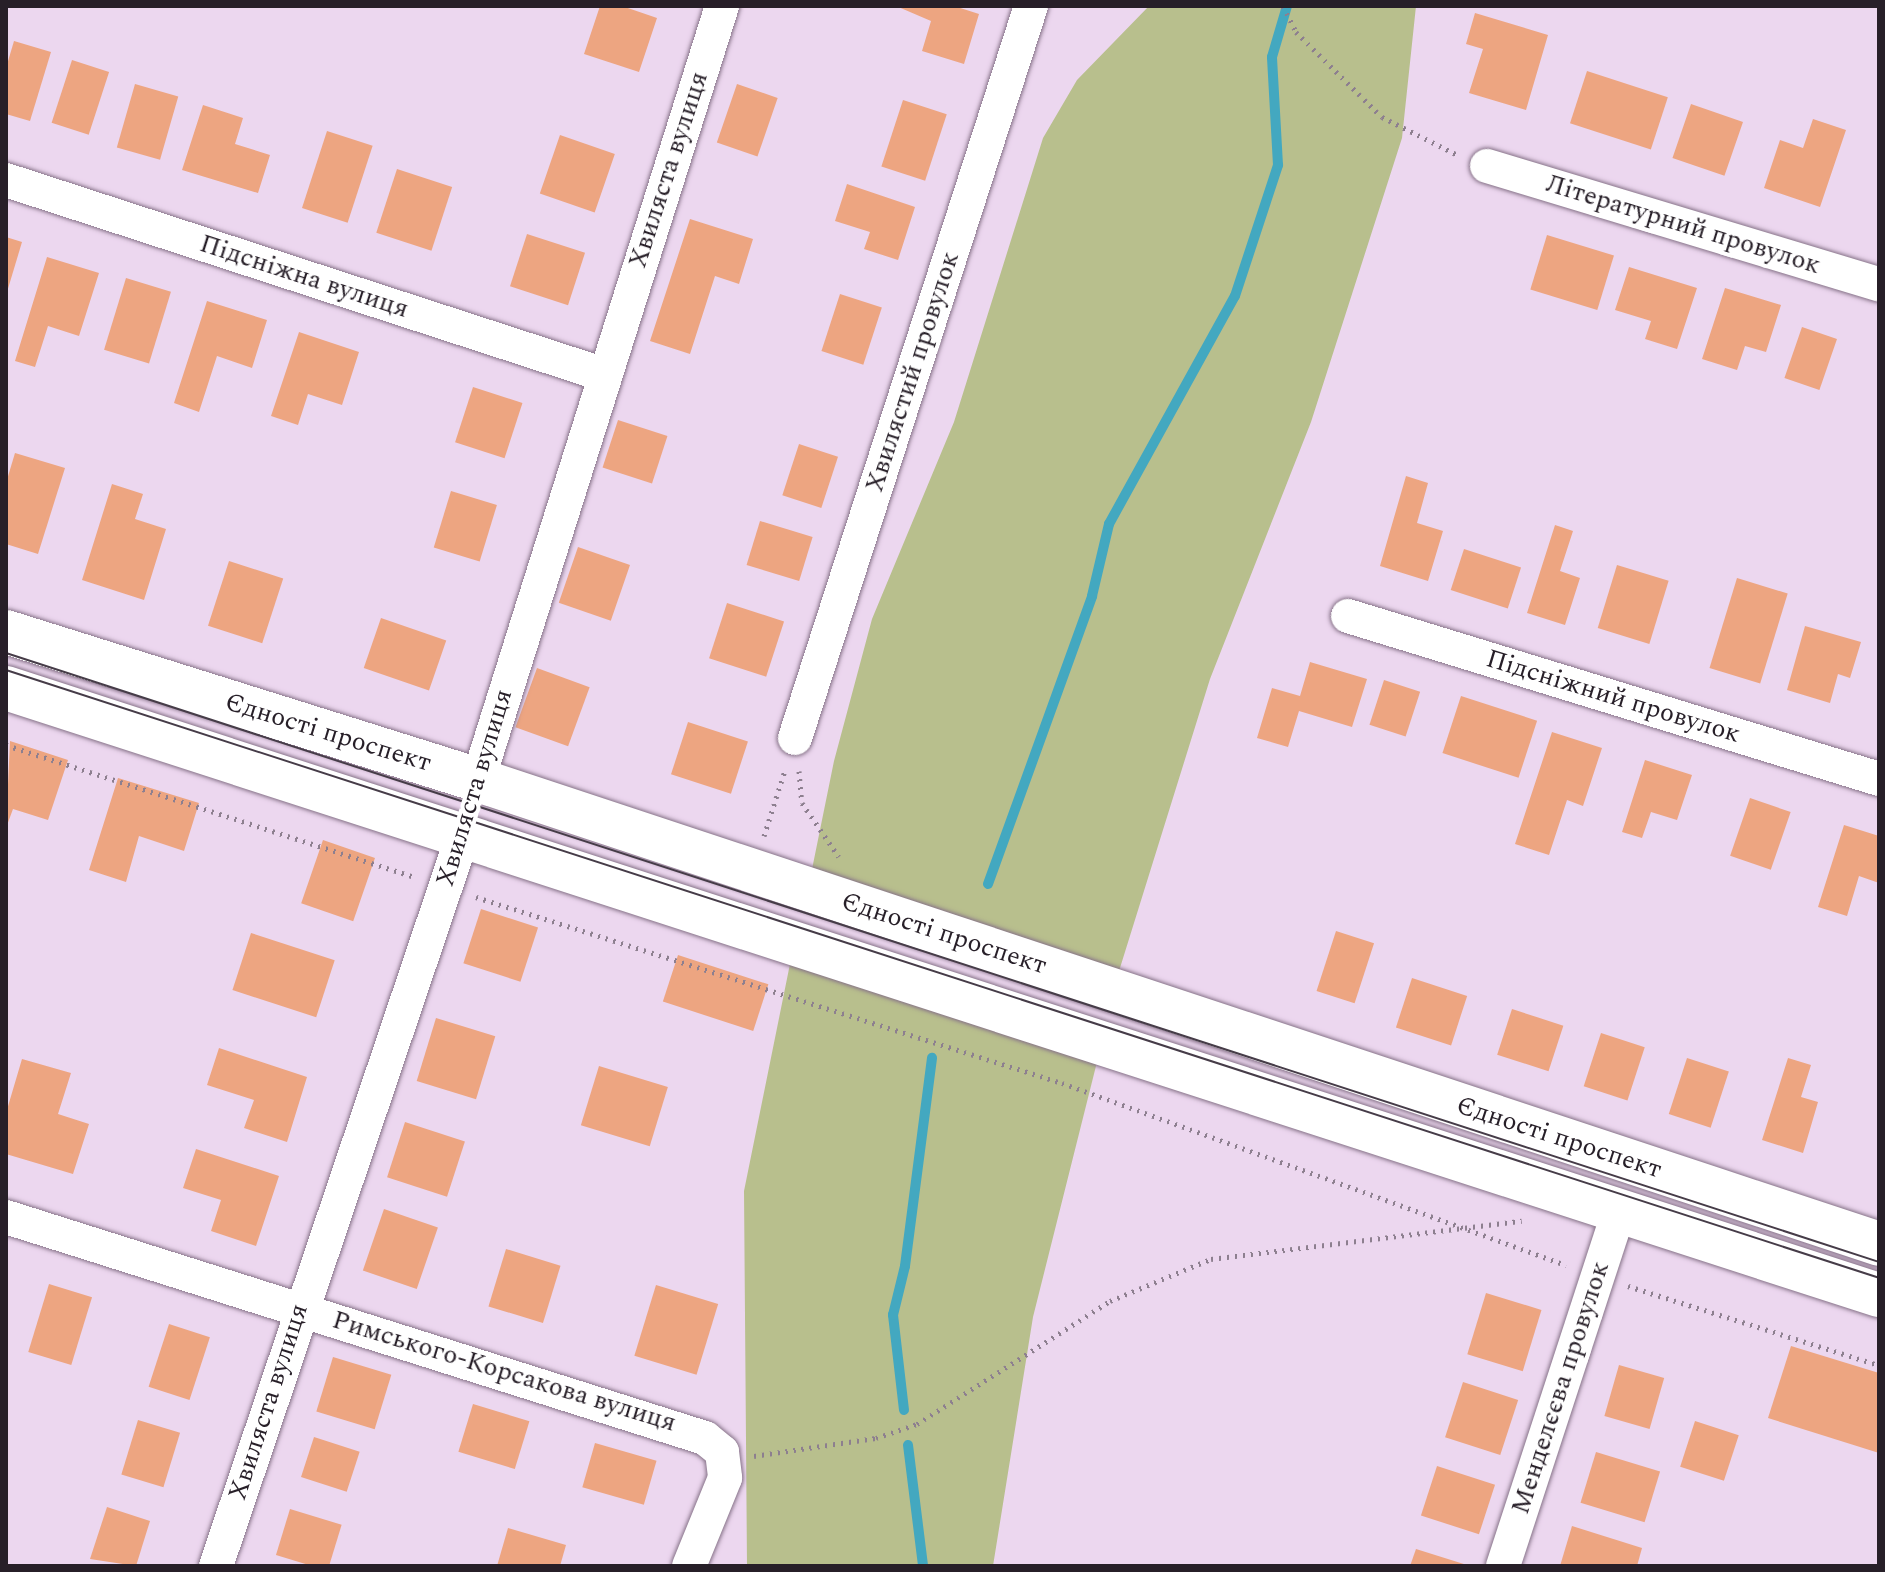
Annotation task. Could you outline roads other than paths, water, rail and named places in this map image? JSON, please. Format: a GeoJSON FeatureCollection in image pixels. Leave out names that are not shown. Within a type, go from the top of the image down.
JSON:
{"type":"FeatureCollection","features":[{"type":"Feature","properties":{"kind":"main road","name":"Єдності проспект"},"geometry":{"type":"LineString","coordinates":[[6,632],[478,780],[1879,1244]]}},
{"type":"Feature","properties":{"kind":"main road","name":"Єдності проспект"},"geometry":{"type":"LineString","coordinates":[[6,688],[1879,1295]]}},
{"type":"Feature","properties":{"kind":"main road","name":"Хвиляста вулиця"},"geometry":{"type":"LineString","coordinates":[[463,835],[478,780]]}},
{"type":"Feature","properties":{"kind":"street","name":"Хвиляста вулиця"},"geometry":{"type":"LineString","coordinates":[[478,780],[602,374],[722,6]]}},
{"type":"Feature","properties":{"kind":"street","name":"Хвилястий провулок"},"geometry":{"type":"LineString","coordinates":[[795,738],[1031,6]]}},
{"type":"Feature","properties":{"kind":"street","name":"Літературний провулок"},"geometry":{"type":"LineString","coordinates":[[1487,166],[1879,284]]}},
{"type":"Feature","properties":{"kind":"street","name":"Підсніжна вулиця"},"geometry":{"type":"LineString","coordinates":[[6,180],[602,374]]}},
{"type":"Feature","properties":{"kind":"street","name":"Підсніжний провулок"},"geometry":{"type":"LineString","coordinates":[[1348,616],[1879,779]]}},
{"type":"Feature","properties":{"kind":"street","name":"Хвиляста вулиця"},"geometry":{"type":"LineString","coordinates":[[216,1566],[300,1308],[463,835]]}},
{"type":"Feature","properties":{"kind":"street","name":"Менделєєва провулок"},"geometry":{"type":"LineString","coordinates":[[1503,1566],[1619,1211]]}},
{"type":"Feature","properties":{"kind":"street","name":"Римського-Корсакова вулиця"},"geometry":{"type":"LineString","coordinates":[[6,1217],[677,1426],[724,1456],[717,1501],[689,1566]]}},
{"type":"Feature","properties":{"kind":"waterway"},"geometry":{"type":"LineString","coordinates":[[988,884],[1092,596],[1109,524],[1235,296],[1278,165],[1272,57],[1287,6]]}},
{"type":"Feature","properties":{"kind":"waterway"},"geometry":{"type":"LineString","coordinates":[[904,1410],[893,1315],[905,1266],[932,1058]]}},
{"type":"Feature","properties":{"kind":"waterway"},"geometry":{"type":"LineString","coordinates":[[908,1445],[923,1566]]}},
{"type":"Feature","properties":{"kind":"tram line"},"geometry":{"type":"LineString","coordinates":[[6,653],[1879,1262]]}},
{"type":"Feature","properties":{"kind":"tram line"},"geometry":{"type":"LineString","coordinates":[[6,670],[1879,1278]]}}]}
